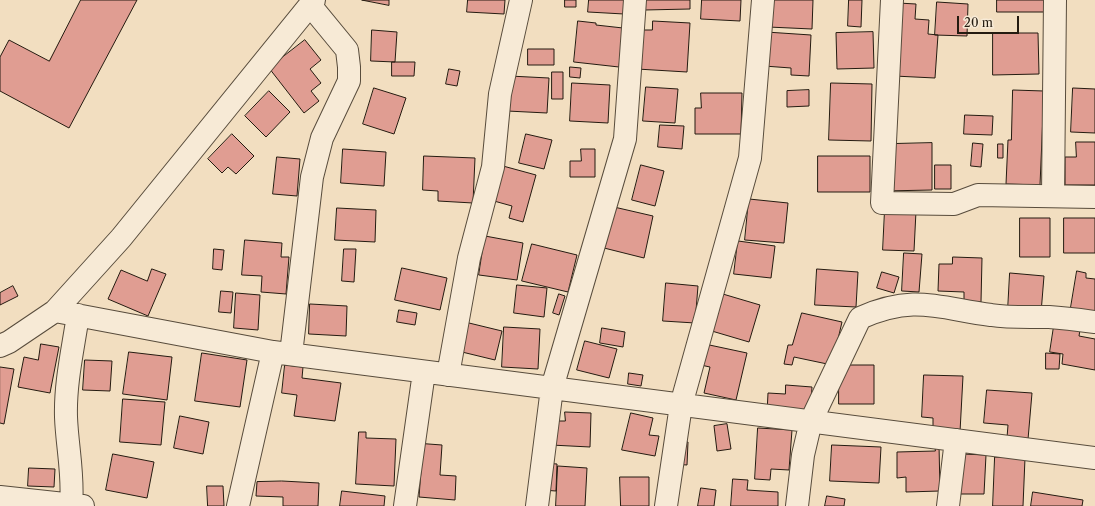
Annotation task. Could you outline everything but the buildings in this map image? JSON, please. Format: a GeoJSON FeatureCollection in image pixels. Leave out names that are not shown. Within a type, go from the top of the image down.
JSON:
{"type":"FeatureCollection","features":[{"type":"Feature","properties":{"kind":"street"},"geometry":{"type":"LineString","coordinates":[[448,375],[469,258],[493,167],[500,94],[521,0]]}},
{"type":"Feature","properties":{"kind":"street"},"geometry":{"type":"LineString","coordinates":[[537,506],[552,388],[625,139],[635,0]]}},
{"type":"Feature","properties":{"kind":"street"},"geometry":{"type":"LineString","coordinates":[[666,506],[681,405],[750,158],[763,0]]}},
{"type":"Feature","properties":{"kind":"street"},"geometry":{"type":"LineString","coordinates":[[892,0],[882,203],[954,204],[978,194],[1095,197]]}},
{"type":"Feature","properties":{"kind":"street"},"geometry":{"type":"LineString","coordinates":[[1053,196],[1055,0]]}},
{"type":"Feature","properties":{"kind":"street"},"geometry":{"type":"LineString","coordinates":[[0,346],[9,342],[55,311],[121,238],[312,2],[347,50],[349,81],[322,138],[312,177],[282,353],[238,506]]}},
{"type":"Feature","properties":{"kind":"street"},"geometry":{"type":"LineString","coordinates":[[797,506],[803,455],[811,421],[860,318],[878,310],[902,304],[928,304],[993,315],[1095,322]]}},
{"type":"Feature","properties":{"kind":"street"},"geometry":{"type":"LineString","coordinates":[[55,311],[282,353],[1095,458]]}},
{"type":"Feature","properties":{"kind":"street"},"geometry":{"type":"LineString","coordinates":[[0,497],[75,505],[66,417],[66,388],[78,315]]}},
{"type":"Feature","properties":{"kind":"street"},"geometry":{"type":"LineString","coordinates":[[405,506],[424,372]]}},
{"type":"Feature","properties":{"kind":"street"},"geometry":{"type":"LineString","coordinates":[[948,506],[956,440]]}}]}
